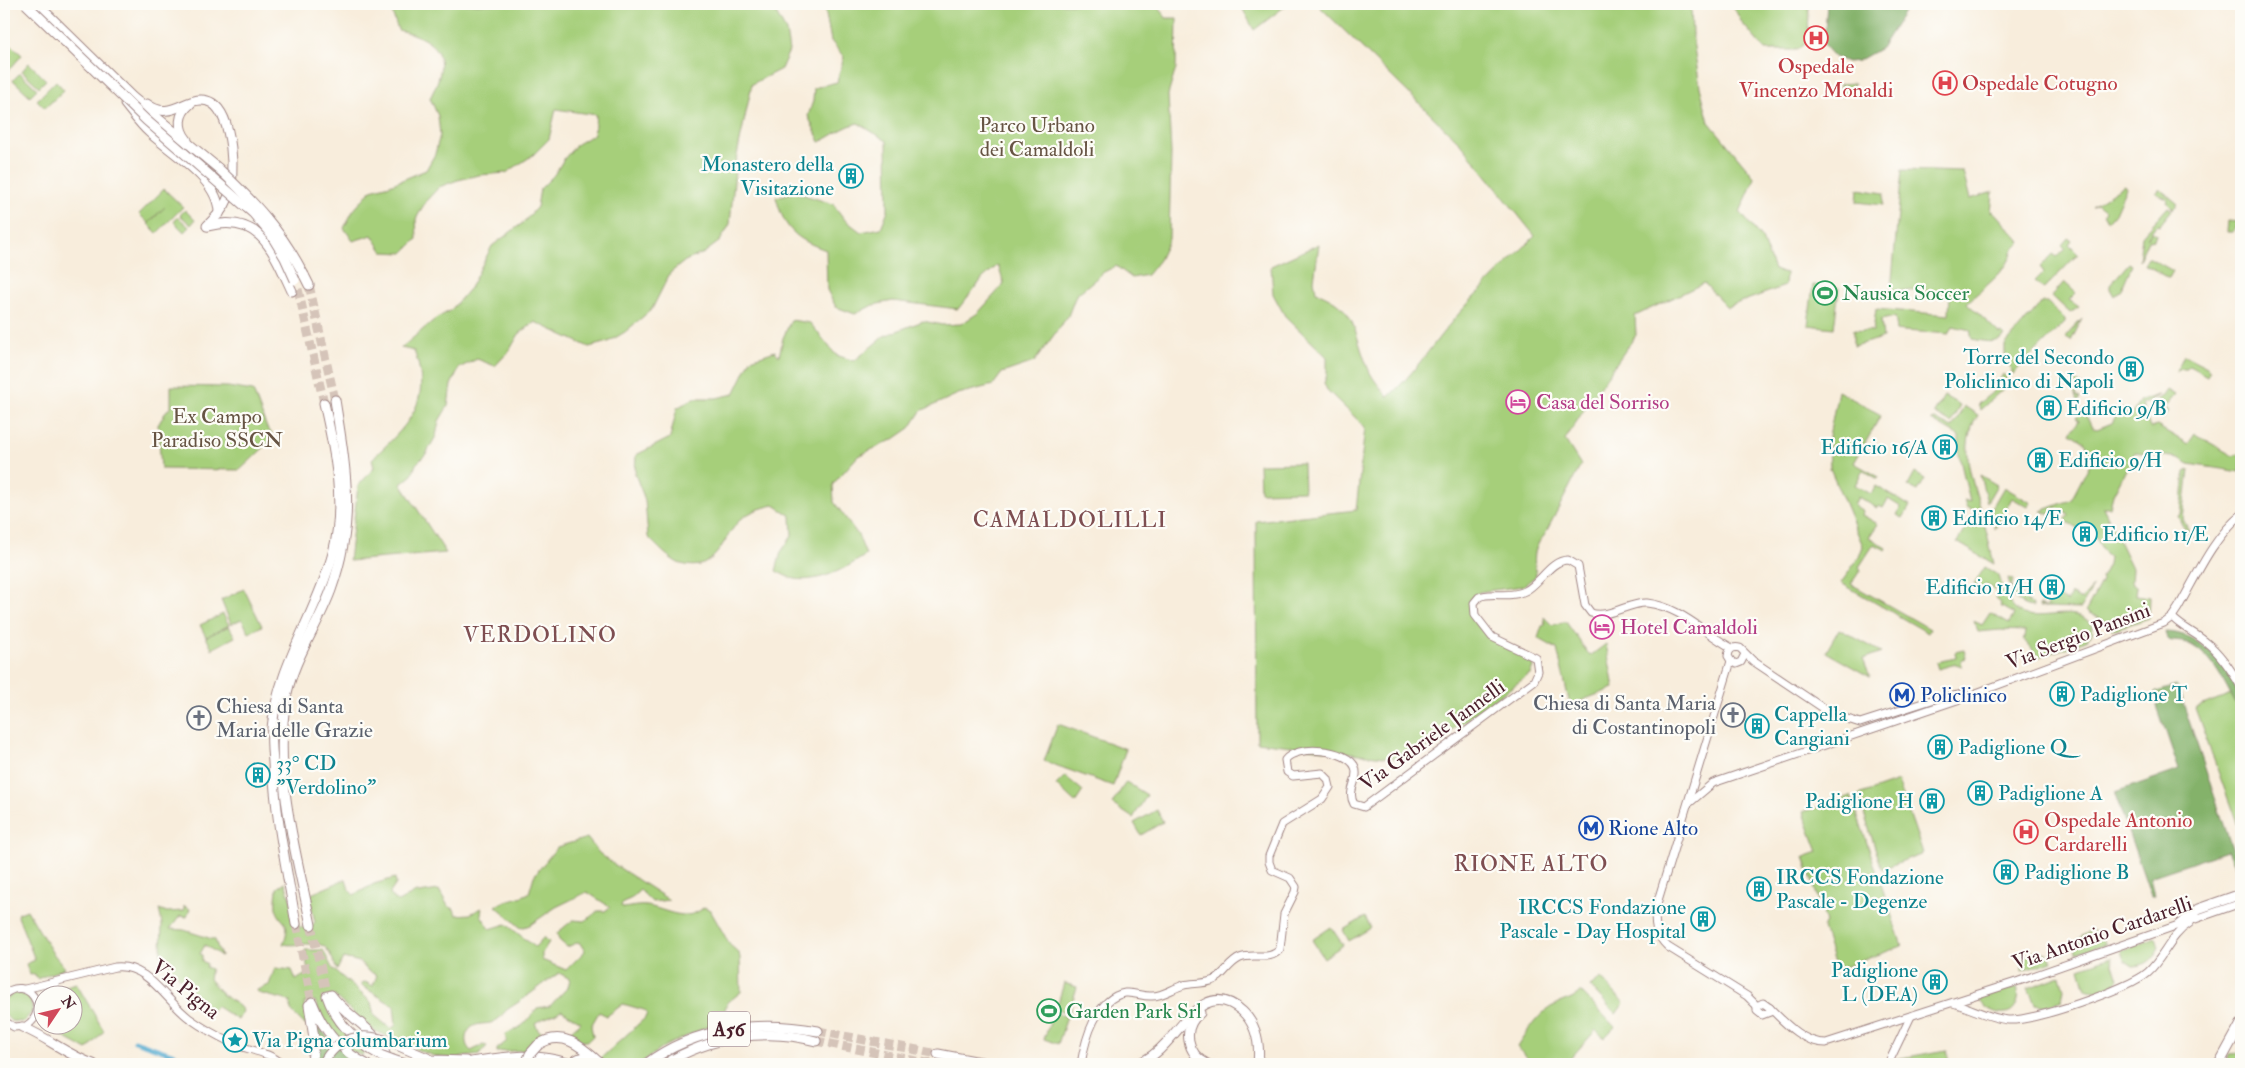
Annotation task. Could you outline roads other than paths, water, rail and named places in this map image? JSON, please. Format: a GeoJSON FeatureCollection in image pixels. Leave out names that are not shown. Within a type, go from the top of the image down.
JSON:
{"type":"FeatureCollection","features":[{"type":"Feature","properties":{"kind":"highway"},"geometry":{"type":"LineString","coordinates":[[26,4],[105,81],[253,213],[270,233],[286,258],[293,286],[256,231],[238,223],[227,222],[208,226],[224,206],[231,186],[232,158],[226,124],[222,115],[211,103],[205,101],[193,102],[170,111],[156,110],[115,80]]}},
{"type":"Feature","properties":{"kind":"highway"},"geometry":{"type":"LineString","coordinates":[[37,4],[160,122],[198,152]]}},
{"type":"Feature","properties":{"kind":"highway"},"geometry":{"type":"LineString","coordinates":[[105,81],[149,132],[213,189],[218,199],[219,214]]}},
{"type":"Feature","properties":{"kind":"highway"},"geometry":{"type":"LineString","coordinates":[[193,102],[183,110],[179,120],[184,137],[267,217],[281,235],[309,285]]}},
{"type":"Feature","properties":{"kind":"highway"},"geometry":{"type":"LineString","coordinates":[[296,924],[274,784],[271,729],[287,664],[333,554],[339,515],[334,400]]}},
{"type":"Feature","properties":{"kind":"highway"},"geometry":{"type":"LineString","coordinates":[[311,926],[285,798],[281,758],[287,696],[294,669],[331,590],[341,552],[347,514],[348,495],[336,437],[324,403]]}},
{"type":"Feature","properties":{"kind":"highway"},"geometry":{"type":"LineString","coordinates":[[2179,925],[2198,909],[2241,894]]}},
{"type":"Feature","properties":{"kind":"highway"},"geometry":{"type":"LineString","coordinates":[[390,1062],[386,1051],[379,1041],[329,995],[335,1014],[350,1034],[390,1062],[405,1064]]}},
{"type":"Feature","properties":{"kind":"highway"},"geometry":{"type":"LineString","coordinates":[[312,1064],[314,1028],[310,1002],[330,1034],[349,1053],[366,1064]]}},
{"type":"Feature","properties":{"kind":"highway"},"geometry":{"type":"LineString","coordinates":[[1138,1064],[1159,1050],[1198,1007],[1208,1002],[1220,1002],[1238,1008],[1249,1019],[1255,1029],[1258,1044],[1255,1064]]}},
{"type":"Feature","properties":{"kind":"highway"},"geometry":{"type":"LineString","coordinates":[[1207,1064],[1199,1060],[1190,1048],[1189,1029],[1196,1016],[1202,1011],[1218,1007],[1237,1014],[1246,1022],[1252,1042],[1255,1064]]}},
{"type":"Feature","properties":{"kind":"highway"},"geometry":{"type":"LineString","coordinates":[[2219,1064],[2229,1042],[2241,1024]]}},
{"type":"Feature","properties":{"kind":"highway","name":"A56"},"geometry":{"type":"LineString","coordinates":[[646,1064],[667,1050],[688,1040],[735,1028],[775,1025],[818,1031]]}},
{"type":"Feature","properties":{"kind":"highway"},"geometry":{"type":"LineString","coordinates":[[22,1027],[38,1034],[72,1055],[93,1064]]}},
{"type":"Feature","properties":{"kind":"highway","name":"A56"},"geometry":{"type":"LineString","coordinates":[[665,1064],[696,1048],[716,1042],[759,1035],[788,1036],[814,1040],[804,1044]]}},
{"type":"Feature","properties":{"kind":"highway"},"geometry":{"type":"LineString","coordinates":[[54,1036],[72,1055]]}},
{"type":"Feature","properties":{"kind":"highway"},"geometry":{"type":"LineString","coordinates":[[323,1064],[333,1049],[352,1038],[370,1036],[392,1043],[426,1058],[460,1063],[533,1056],[571,1064]]}},
{"type":"Feature","properties":{"kind":"highway"},"geometry":{"type":"LineString","coordinates":[[526,1064],[530,1054],[538,1045],[554,1038],[568,1040],[581,1046],[601,1064]]}},
{"type":"Feature","properties":{"kind":"highway"},"geometry":{"type":"LineString","coordinates":[[716,1042],[731,1045]]}},
{"type":"Feature","properties":{"kind":"highway"},"geometry":{"type":"LineString","coordinates":[[938,1054],[991,1064]]}},
{"type":"Feature","properties":{"kind":"main road"},"geometry":{"type":"LineString","coordinates":[[2241,515],[2227,527],[2211,549],[2172,617],[2206,642],[2216,652],[2230,668],[2241,687]]}},
{"type":"Feature","properties":{"kind":"main road","name":"Via Gabriele Jannelli"},"geometry":{"type":"LineString","coordinates":[[1080,1064],[1090,1030],[1098,1015],[1116,996],[1131,993],[1154,996],[1184,985],[1209,982],[1218,977],[1240,958],[1270,956],[1280,949],[1284,914],[1296,892],[1296,887],[1290,878],[1272,870],[1269,856],[1282,824],[1322,799],[1330,787],[1328,779],[1322,773],[1293,776],[1287,772],[1285,764],[1290,754],[1300,750],[1324,752],[1340,755],[1352,763],[1356,773],[1350,796],[1354,804],[1364,807],[1534,681],[1538,672],[1536,658],[1492,637],[1475,616],[1474,603],[1479,597],[1517,594],[1527,590],[1560,561],[1568,560],[1578,566],[1585,605],[1591,613],[1607,613],[1646,603],[1654,605],[1678,612],[1722,642],[1730,651]]}},
{"type":"Feature","properties":{"kind":"main road","name":"Via Sergio Pansini"},"geometry":{"type":"LineString","coordinates":[[1688,804],[1714,783],[2143,632],[2172,617]]}},
{"type":"Feature","properties":{"kind":"main road"},"geometry":{"type":"LineString","coordinates":[[1688,804],[1731,661],[1730,651],[1740,648],[1745,654],[1832,714],[1860,723],[1935,699],[1977,692]]}},
{"type":"Feature","properties":{"kind":"main road"},"geometry":{"type":"LineString","coordinates":[[1731,661],[1736,664],[1741,662],[1745,654]]}},
{"type":"Feature","properties":{"kind":"main road","name":"Via Antonio Cardarelli"},"geometry":{"type":"LineString","coordinates":[[1688,804],[1656,907],[1655,927],[1660,939],[1668,947],[1747,996],[1757,1006],[1763,1003],[1803,1036],[1812,1041],[1824,1043],[1953,1003],[2241,905]]}},
{"type":"Feature","properties":{"kind":"main road","name":"Via Antonio Cardarelli"},"geometry":{"type":"LineString","coordinates":[[1953,1003],[1996,1018],[2010,1020],[2029,1018],[2120,988],[2138,980],[2153,968],[2172,940],[2187,925],[2241,905]]}},
{"type":"Feature","properties":{"kind":"main road","name":"Via Pigna"},"geometry":{"type":"LineString","coordinates":[[4,994],[16,988],[25,989],[55,983],[122,966],[135,970],[145,976],[185,1015],[198,1024],[234,1044],[271,1057],[282,1064]]}},
{"type":"Feature","properties":{"kind":"main road"},"geometry":{"type":"LineString","coordinates":[[25,989],[32,994]]}},
{"type":"Feature","properties":{"kind":"main road"},"geometry":{"type":"LineString","coordinates":[[1974,996],[1972,1001],[1976,1012]]}},
{"type":"Feature","properties":{"kind":"main road"},"geometry":{"type":"LineString","coordinates":[[1888,1064],[1911,1016]]}},
{"type":"Feature","properties":{"kind":"main road"},"geometry":{"type":"LineString","coordinates":[[4,1021],[14,1027],[22,1027],[32,1021]]}},
{"type":"Feature","properties":{"kind":"main road"},"geometry":{"type":"LineString","coordinates":[[571,1064],[576,1058],[581,1056],[586,1058],[590,1064]]}},
{"type":"Feature","properties":{"kind":"waterway"},"geometry":{"type":"LineString","coordinates":[[135,1041],[183,1058],[206,1062]]}},
{"type":"Feature","properties":{"kind":"tunnel"},"geometry":{"type":"LineString","coordinates":[[309,285],[335,400]]}},
{"type":"Feature","properties":{"kind":"tunnel"},"geometry":{"type":"LineString","coordinates":[[298,289],[324,403]]}},
{"type":"Feature","properties":{"kind":"tunnel"},"geometry":{"type":"LineString","coordinates":[[296,924],[312,1002]]}},
{"type":"Feature","properties":{"kind":"tunnel"},"geometry":{"type":"LineString","coordinates":[[311,925],[327,996]]}},
{"type":"Feature","properties":{"kind":"tunnel"},"geometry":{"type":"LineString","coordinates":[[818,1031],[938,1054]]}},
{"type":"Feature","properties":{"kind":"tunnel"},"geometry":{"type":"LineString","coordinates":[[816,1041],[932,1064]]}},
{"type":"Feature","properties":{"kind":"place","name":"Ospedale Vincenzo Monaldi"},"geometry":{"type":"Point","coordinates":[1816,38]}},
{"type":"Feature","properties":{"kind":"place","name":"Ospedale Cotugno"},"geometry":{"type":"Point","coordinates":[1945,83]}},
{"type":"Feature","properties":{"kind":"place","name":"Monastero della Visitazione"},"geometry":{"type":"Point","coordinates":[851,176]}},
{"type":"Feature","properties":{"kind":"place","name":"Nausica Soccer"},"geometry":{"type":"Point","coordinates":[1825,293]}},
{"type":"Feature","properties":{"kind":"place","name":"Torre del Secondo Policlinico di Napoli"},"geometry":{"type":"Point","coordinates":[2131,369]}},
{"type":"Feature","properties":{"kind":"place","name":"Casa del Sorriso"},"geometry":{"type":"Point","coordinates":[1518,402]}},
{"type":"Feature","properties":{"kind":"place","name":"Edificio 9/B"},"geometry":{"type":"Point","coordinates":[2049,408]}},
{"type":"Feature","properties":{"kind":"place","name":"Edificio 16/A"},"geometry":{"type":"Point","coordinates":[1945,447]}},
{"type":"Feature","properties":{"kind":"place","name":"Edificio 9/H"},"geometry":{"type":"Point","coordinates":[2040,460]}},
{"type":"Feature","properties":{"kind":"place","name":"Edificio 14/E"},"geometry":{"type":"Point","coordinates":[1934,518]}},
{"type":"Feature","properties":{"kind":"place","name":"Edificio 11/E"},"geometry":{"type":"Point","coordinates":[2085,534]}},
{"type":"Feature","properties":{"kind":"place","name":"Edificio 11/H"},"geometry":{"type":"Point","coordinates":[2052,587]}},
{"type":"Feature","properties":{"kind":"place","name":"Hotel Camaldoli"},"geometry":{"type":"Point","coordinates":[1602,627]}},
{"type":"Feature","properties":{"kind":"place","name":"Padiglione T"},"geometry":{"type":"Point","coordinates":[2062,694]}},
{"type":"Feature","properties":{"kind":"place","name":"Policlinico"},"geometry":{"type":"Point","coordinates":[1902,695]}},
{"type":"Feature","properties":{"kind":"place","name":"Chiesa di Santa Maria di Costantinopoli"},"geometry":{"type":"Point","coordinates":[1733,715]}},
{"type":"Feature","properties":{"kind":"place","name":"Chiesa di Santa Maria delle Grazie"},"geometry":{"type":"Point","coordinates":[199,718]}},
{"type":"Feature","properties":{"kind":"place","name":"Cappella Cangiani"},"geometry":{"type":"Point","coordinates":[1757,726]}},
{"type":"Feature","properties":{"kind":"place","name":"Padiglione Q"},"geometry":{"type":"Point","coordinates":[1940,747]}},
{"type":"Feature","properties":{"kind":"place","name":"33° CD \"Verdolino\""},"geometry":{"type":"Point","coordinates":[258,775]}},
{"type":"Feature","properties":{"kind":"place","name":"Padiglione A"},"geometry":{"type":"Point","coordinates":[1980,793]}},
{"type":"Feature","properties":{"kind":"place","name":"Padiglione H"},"geometry":{"type":"Point","coordinates":[1932,801]}},
{"type":"Feature","properties":{"kind":"place","name":"Rione Alto"},"geometry":{"type":"Point","coordinates":[1591,828]}},
{"type":"Feature","properties":{"kind":"place","name":"Ospedale Antonio Cardarelli"},"geometry":{"type":"Point","coordinates":[2026,832]}},
{"type":"Feature","properties":{"kind":"place","name":"Padiglione B"},"geometry":{"type":"Point","coordinates":[2006,872]}},
{"type":"Feature","properties":{"kind":"place","name":"IRCCS Fondazione Pascale - Degenze"},"geometry":{"type":"Point","coordinates":[1759,889]}},
{"type":"Feature","properties":{"kind":"place","name":"IRCCS Fondazione Pascale - Day Hospital"},"geometry":{"type":"Point","coordinates":[1703,919]}},
{"type":"Feature","properties":{"kind":"place","name":"Padiglione L (DEA)"},"geometry":{"type":"Point","coordinates":[1935,982]}},
{"type":"Feature","properties":{"kind":"place","name":"Garden Park Srl"},"geometry":{"type":"Point","coordinates":[1049,1011]}},
{"type":"Feature","properties":{"kind":"place","name":"Via Pigna columbarium"},"geometry":{"type":"Point","coordinates":[235,1040]}},
{"type":"Feature","properties":{"kind":"district","name":"CAMALDOLILLI"},"geometry":{"type":"Point","coordinates":[1070,519]}},
{"type":"Feature","properties":{"kind":"district","name":"VERDOLINO"},"geometry":{"type":"Point","coordinates":[540,634]}},
{"type":"Feature","properties":{"kind":"district","name":"RIONE ALTO"},"geometry":{"type":"Point","coordinates":[1531,863]}},
{"type":"Feature","properties":{"kind":"park label","name":"Parco Urbano dei Camaldoli"},"geometry":{"type":"Point","coordinates":[1037,137]}},
{"type":"Feature","properties":{"kind":"park label","name":"Ex Campo Paradiso SSCN"},"geometry":{"type":"Point","coordinates":[217,428]}}]}
